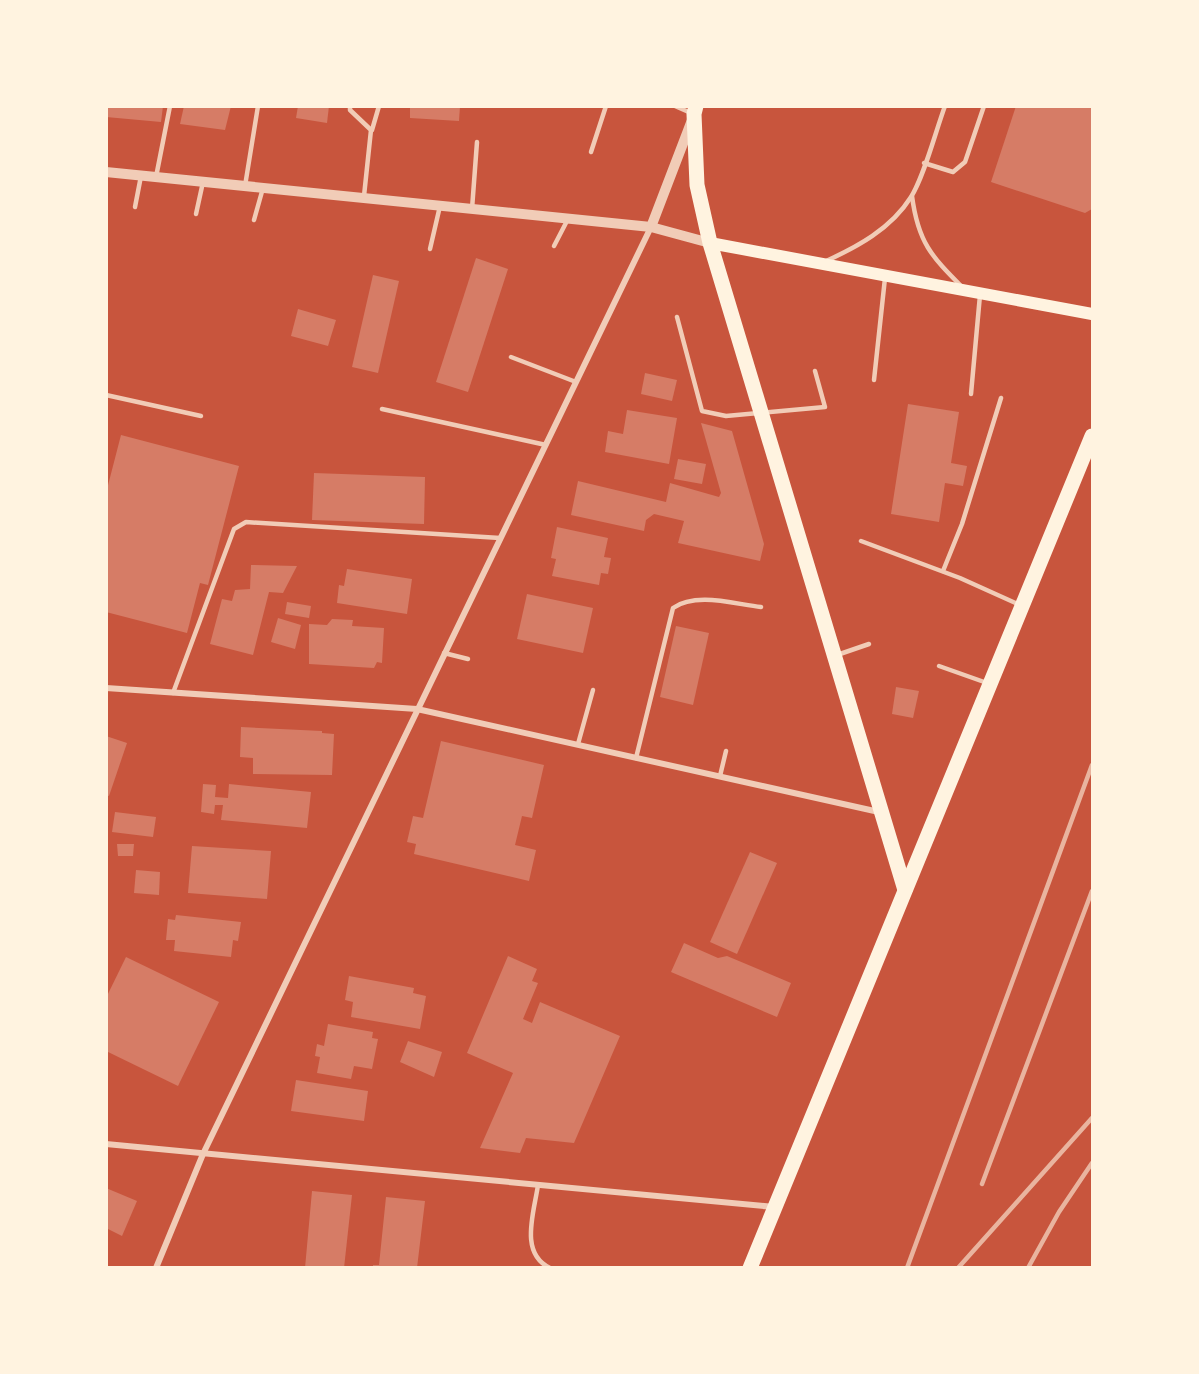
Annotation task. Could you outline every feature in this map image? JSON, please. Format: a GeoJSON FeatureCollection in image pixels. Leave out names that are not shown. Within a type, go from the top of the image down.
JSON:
{"type":"FeatureCollection","features":[{"type":"Feature","properties":{"kind":"main road"},"geometry":{"type":"LineString","coordinates":[[695,110],[697,185],[710,243],[905,890]]}},
{"type":"Feature","properties":{"kind":"main road"},"geometry":{"type":"LineString","coordinates":[[710,243],[1092,314]]}},
{"type":"Feature","properties":{"kind":"main road"},"geometry":{"type":"LineString","coordinates":[[750,1268],[1092,436]]}},
{"type":"Feature","properties":{"kind":"street"},"geometry":{"type":"LineString","coordinates":[[156,1268],[203,1154],[651,227],[695,110]]}},
{"type":"Feature","properties":{"kind":"street"},"geometry":{"type":"LineString","coordinates":[[106,172],[651,227],[710,243]]}},
{"type":"Feature","properties":{"kind":"street"},"geometry":{"type":"LineString","coordinates":[[106,688],[417,709],[882,813]]}},
{"type":"Feature","properties":{"kind":"street"},"geometry":{"type":"LineString","coordinates":[[106,1144],[775,1208]]}},
{"type":"Feature","properties":{"kind":"lane"},"geometry":{"type":"LineString","coordinates":[[156,177],[170,106]]}},
{"type":"Feature","properties":{"kind":"lane"},"geometry":{"type":"LineString","coordinates":[[245,186],[258,106]]}},
{"type":"Feature","properties":{"kind":"lane"},"geometry":{"type":"LineString","coordinates":[[350,106],[350,110],[372,130]]}},
{"type":"Feature","properties":{"kind":"lane"},"geometry":{"type":"LineString","coordinates":[[364,198],[372,130],[379,106]]}},
{"type":"Feature","properties":{"kind":"lane"},"geometry":{"type":"LineString","coordinates":[[591,152],[606,106]]}},
{"type":"Feature","properties":{"kind":"lane"},"geometry":{"type":"LineString","coordinates":[[675,106],[695,110]]}},
{"type":"Feature","properties":{"kind":"lane"},"geometry":{"type":"LineString","coordinates":[[819,264],[852,249],[888,225],[912,196],[945,106]]}},
{"type":"Feature","properties":{"kind":"lane"},"geometry":{"type":"LineString","coordinates":[[924,163],[953,172],[965,162],[984,106]]}},
{"type":"Feature","properties":{"kind":"lane"},"geometry":{"type":"LineString","coordinates":[[472,209],[477,142]]}},
{"type":"Feature","properties":{"kind":"lane"},"geometry":{"type":"LineString","coordinates":[[135,207],[141,176]]}},
{"type":"Feature","properties":{"kind":"lane"},"geometry":{"type":"LineString","coordinates":[[196,214],[203,182]]}},
{"type":"Feature","properties":{"kind":"lane"},"geometry":{"type":"LineString","coordinates":[[254,220],[263,188]]}},
{"type":"Feature","properties":{"kind":"lane"},"geometry":{"type":"LineString","coordinates":[[912,196],[915,225],[921,237],[935,260],[966,291]]}},
{"type":"Feature","properties":{"kind":"lane"},"geometry":{"type":"LineString","coordinates":[[430,249],[440,206]]}},
{"type":"Feature","properties":{"kind":"lane"},"geometry":{"type":"LineString","coordinates":[[554,246],[568,219]]}},
{"type":"Feature","properties":{"kind":"lane"},"geometry":{"type":"LineString","coordinates":[[873,380],[885,276]]}},
{"type":"Feature","properties":{"kind":"lane"},"geometry":{"type":"LineString","coordinates":[[971,394],[981,294]]}},
{"type":"Feature","properties":{"kind":"lane"},"geometry":{"type":"LineString","coordinates":[[676,316],[702,411],[726,416],[825,406],[815,371]]}},
{"type":"Feature","properties":{"kind":"lane"},"geometry":{"type":"LineString","coordinates":[[511,357],[576,382]]}},
{"type":"Feature","properties":{"kind":"lane"},"geometry":{"type":"LineString","coordinates":[[106,395],[201,416]]}},
{"type":"Feature","properties":{"kind":"lane"},"geometry":{"type":"LineString","coordinates":[[944,571],[962,524],[1001,398]]}},
{"type":"Feature","properties":{"kind":"lane"},"geometry":{"type":"LineString","coordinates":[[382,409],[546,445]]}},
{"type":"Feature","properties":{"kind":"lane"},"geometry":{"type":"LineString","coordinates":[[173,693],[234,529],[246,522],[500,538]]}},
{"type":"Feature","properties":{"kind":"lane"},"geometry":{"type":"LineString","coordinates":[[861,541],[944,571],[1022,606]]}},
{"type":"Feature","properties":{"kind":"lane"},"geometry":{"type":"LineString","coordinates":[[636,758],[673,608],[683,601],[700,600],[761,607]]}},
{"type":"Feature","properties":{"kind":"lane"},"geometry":{"type":"LineString","coordinates":[[835,656],[869,644]]}},
{"type":"Feature","properties":{"kind":"lane"},"geometry":{"type":"LineString","coordinates":[[444,653],[468,659]]}},
{"type":"Feature","properties":{"kind":"lane"},"geometry":{"type":"LineString","coordinates":[[939,666],[990,684]]}},
{"type":"Feature","properties":{"kind":"lane"},"geometry":{"type":"LineString","coordinates":[[578,744],[593,690]]}},
{"type":"Feature","properties":{"kind":"lane"},"geometry":{"type":"LineString","coordinates":[[720,776],[726,751]]}},
{"type":"Feature","properties":{"kind":"lane"},"geometry":{"type":"LineString","coordinates":[[538,1185],[530,1243],[538,1262],[550,1268]]}},
{"type":"Feature","properties":{"kind":"building"},"geometry":{"type":"Polygon","coordinates":[[[106,106],[163,106],[161,122],[106,117],[106,106]]]}},
{"type":"Feature","properties":{"kind":"building"},"geometry":{"type":"Polygon","coordinates":[[[184,106],[231,106],[225,130],[180,124],[184,106]]]}},
{"type":"Feature","properties":{"kind":"building"},"geometry":{"type":"Polygon","coordinates":[[[298,106],[329,106],[327,123],[296,118],[298,106]]]}},
{"type":"Feature","properties":{"kind":"building"},"geometry":{"type":"Polygon","coordinates":[[[410,106],[460,106],[459,121],[410,118],[410,106]]]}},
{"type":"Feature","properties":{"kind":"building"},"geometry":{"type":"Polygon","coordinates":[[[1016,106],[1092,106],[1092,209],[1085,213],[991,182],[1016,106]]]}},
{"type":"Feature","properties":{"kind":"building"},"geometry":{"type":"Polygon","coordinates":[[[476,258],[508,269],[468,392],[436,382],[476,258]]]}},
{"type":"Feature","properties":{"kind":"building"},"geometry":{"type":"Polygon","coordinates":[[[373,275],[399,281],[378,373],[352,367],[373,275]]]}},
{"type":"Feature","properties":{"kind":"building"},"geometry":{"type":"Polygon","coordinates":[[[298,309],[336,320],[328,346],[291,336],[298,309]]]}},
{"type":"Feature","properties":{"kind":"building"},"geometry":{"type":"Polygon","coordinates":[[[645,373],[677,380],[672,401],[641,394],[645,373]]]}},
{"type":"Feature","properties":{"kind":"building"},"geometry":{"type":"Polygon","coordinates":[[[908,404],[959,412],[951,463],[967,466],[963,486],[945,483],[939,522],[891,514],[908,404]]]}},
{"type":"Feature","properties":{"kind":"building"},"geometry":{"type":"Polygon","coordinates":[[[627,410],[677,418],[669,464],[605,452],[608,431],[623,434],[627,410]]]}},
{"type":"Feature","properties":{"kind":"building"},"geometry":{"type":"Polygon","coordinates":[[[701,423],[732,431],[764,544],[760,561],[678,543],[684,521],[654,514],[646,520],[644,531],[571,515],[578,481],[666,502],[670,483],[719,497],[721,493],[701,423]]]}},
{"type":"Feature","properties":{"kind":"building"},"geometry":{"type":"Polygon","coordinates":[[[121,435],[239,466],[208,585],[200,583],[187,633],[106,612],[106,493],[121,435]]]}},
{"type":"Feature","properties":{"kind":"building"},"geometry":{"type":"Polygon","coordinates":[[[678,459],[706,464],[702,484],[674,479],[678,459]]]}},
{"type":"Feature","properties":{"kind":"building"},"geometry":{"type":"Polygon","coordinates":[[[314,473],[425,477],[424,524],[312,520],[314,473]]]}},
{"type":"Feature","properties":{"kind":"building"},"geometry":{"type":"Polygon","coordinates":[[[557,527],[608,538],[604,557],[611,558],[608,574],[601,573],[599,585],[552,576],[556,559],[551,558],[557,527]]]}},
{"type":"Feature","properties":{"kind":"building"},"geometry":{"type":"Polygon","coordinates":[[[251,565],[297,566],[283,593],[269,592],[253,655],[210,644],[222,599],[232,601],[235,590],[250,589],[251,565]]]}},
{"type":"Feature","properties":{"kind":"building"},"geometry":{"type":"Polygon","coordinates":[[[347,569],[412,579],[407,614],[337,603],[339,585],[344,586],[347,569]]]}},
{"type":"Feature","properties":{"kind":"building"},"geometry":{"type":"Polygon","coordinates":[[[527,594],[593,608],[583,653],[517,639],[527,594]]]}},
{"type":"Feature","properties":{"kind":"building"},"geometry":{"type":"Polygon","coordinates":[[[287,602],[311,606],[309,618],[285,614],[287,602]]]}},
{"type":"Feature","properties":{"kind":"building"},"geometry":{"type":"Polygon","coordinates":[[[278,618],[301,625],[295,649],[271,642],[278,618]]]}},
{"type":"Feature","properties":{"kind":"building"},"geometry":{"type":"Polygon","coordinates":[[[332,619],[353,620],[352,626],[384,628],[382,663],[377,662],[374,668],[309,664],[309,624],[327,625],[332,619]]]}},
{"type":"Feature","properties":{"kind":"building"},"geometry":{"type":"Polygon","coordinates":[[[676,626],[709,633],[693,705],[660,697],[676,626]]]}},
{"type":"Feature","properties":{"kind":"building"},"geometry":{"type":"Polygon","coordinates":[[[896,687],[919,691],[913,718],[892,714],[896,687]]]}},
{"type":"Feature","properties":{"kind":"building"},"geometry":{"type":"Polygon","coordinates":[[[241,727],[322,731],[322,733],[334,734],[332,775],[253,774],[253,758],[240,757],[241,727]]]}},
{"type":"Feature","properties":{"kind":"building"},"geometry":{"type":"Polygon","coordinates":[[[106,736],[127,743],[109,796],[106,795],[106,736]]]}},
{"type":"Feature","properties":{"kind":"building"},"geometry":{"type":"Polygon","coordinates":[[[441,741],[544,765],[532,818],[522,816],[515,845],[536,850],[529,881],[414,854],[416,844],[407,842],[413,816],[423,818],[441,741]]]}},
{"type":"Feature","properties":{"kind":"building"},"geometry":{"type":"Polygon","coordinates":[[[203,784],[216,785],[215,797],[228,798],[229,784],[311,792],[307,828],[221,820],[223,805],[215,805],[214,814],[201,812],[203,784]]]}},
{"type":"Feature","properties":{"kind":"building"},"geometry":{"type":"Polygon","coordinates":[[[115,812],[156,817],[153,837],[112,832],[115,812]]]}},
{"type":"Feature","properties":{"kind":"building"},"geometry":{"type":"Polygon","coordinates":[[[117,844],[134,844],[133,856],[118,856],[117,844]]]}},
{"type":"Feature","properties":{"kind":"building"},"geometry":{"type":"Polygon","coordinates":[[[192,846],[271,851],[267,899],[188,893],[192,846]]]}},
{"type":"Feature","properties":{"kind":"building"},"geometry":{"type":"Polygon","coordinates":[[[750,852],[777,863],[737,954],[710,942],[750,852]]]}},
{"type":"Feature","properties":{"kind":"building"},"geometry":{"type":"Polygon","coordinates":[[[136,870],[160,872],[159,895],[134,893],[136,870]]]}},
{"type":"Feature","properties":{"kind":"building"},"geometry":{"type":"Polygon","coordinates":[[[176,915],[241,922],[238,941],[233,940],[231,957],[174,951],[175,940],[166,940],[168,919],[175,920],[176,915]]]}},
{"type":"Feature","properties":{"kind":"building"},"geometry":{"type":"Polygon","coordinates":[[[684,943],[718,958],[727,956],[791,983],[777,1017],[671,972],[684,943]]]}},
{"type":"Feature","properties":{"kind":"building"},"geometry":{"type":"Polygon","coordinates":[[[508,956],[537,969],[532,981],[538,983],[523,1019],[532,1023],[540,1002],[620,1036],[574,1143],[526,1138],[520,1153],[480,1148],[513,1073],[467,1053],[508,956]]]}},
{"type":"Feature","properties":{"kind":"building"},"geometry":{"type":"Polygon","coordinates":[[[126,957],[219,1002],[178,1086],[106,1051],[106,998],[126,957]]]}},
{"type":"Feature","properties":{"kind":"building"},"geometry":{"type":"Polygon","coordinates":[[[349,976],[414,988],[413,993],[426,996],[420,1029],[351,1017],[353,1002],[345,1000],[349,976]]]}},
{"type":"Feature","properties":{"kind":"building"},"geometry":{"type":"Polygon","coordinates":[[[328,1024],[373,1032],[372,1038],[378,1039],[372,1069],[354,1066],[351,1079],[317,1073],[320,1057],[315,1056],[317,1044],[324,1046],[328,1024]]]}},
{"type":"Feature","properties":{"kind":"building"},"geometry":{"type":"Polygon","coordinates":[[[408,1041],[442,1052],[434,1077],[400,1062],[408,1041]]]}},
{"type":"Feature","properties":{"kind":"building"},"geometry":{"type":"Polygon","coordinates":[[[296,1080],[368,1091],[364,1121],[291,1111],[296,1080]]]}},
{"type":"Feature","properties":{"kind":"building"},"geometry":{"type":"Polygon","coordinates":[[[106,1188],[137,1201],[122,1236],[106,1228],[106,1188]]]}},
{"type":"Feature","properties":{"kind":"building"},"geometry":{"type":"Polygon","coordinates":[[[312,1191],[352,1195],[344,1268],[305,1268],[312,1191]]]}},
{"type":"Feature","properties":{"kind":"building"},"geometry":{"type":"Polygon","coordinates":[[[386,1197],[425,1201],[417,1268],[373,1268],[373,1265],[379,1265],[386,1197]]]}},
{"type":"Feature","properties":{"kind":"railway"},"geometry":{"type":"LineString","coordinates":[[907,1268],[1092,765]]}},
{"type":"Feature","properties":{"kind":"railway"},"geometry":{"type":"LineString","coordinates":[[982,1184],[1092,891]]}},
{"type":"Feature","properties":{"kind":"railway"},"geometry":{"type":"LineString","coordinates":[[958,1268],[1092,1118]]}},
{"type":"Feature","properties":{"kind":"railway"},"geometry":{"type":"LineString","coordinates":[[1028,1268],[1059,1212],[1092,1163]]}}]}
